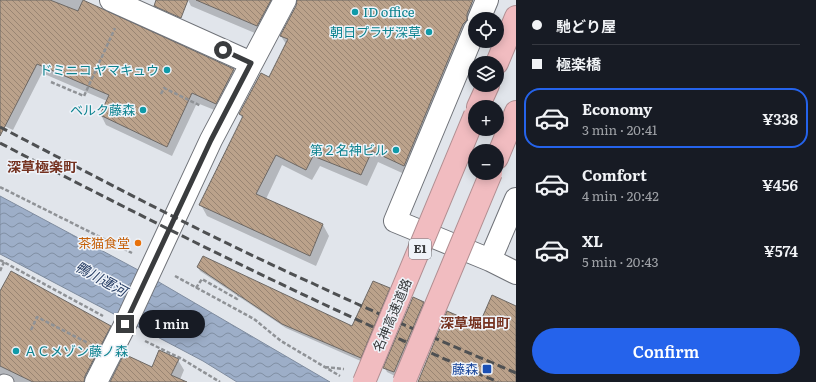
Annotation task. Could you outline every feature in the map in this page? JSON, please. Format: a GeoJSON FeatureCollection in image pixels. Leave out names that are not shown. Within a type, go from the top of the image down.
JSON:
{"type":"FeatureCollection","features":[{"type":"Feature","properties":{"kind":"highway"},"geometry":{"type":"LineString","coordinates":[[500,56],[516,17]]}},
{"type":"Feature","properties":{"kind":"highway"},"geometry":{"type":"LineString","coordinates":[[503,144],[516,112]]}},
{"type":"Feature","properties":{"kind":"highway","name":"名神高速道路"},"geometry":{"type":"LineString","coordinates":[[364,382],[468,132]]}},
{"type":"Feature","properties":{"kind":"highway"},"geometry":{"type":"LineString","coordinates":[[404,382],[488,180]]}},
{"type":"Feature","properties":{"kind":"street"},"geometry":{"type":"LineString","coordinates":[[96,382],[125,324],[211,140],[285,0]]}},
{"type":"Feature","properties":{"kind":"street"},"geometry":{"type":"LineString","coordinates":[[482,12],[487,0]]}},
{"type":"Feature","properties":{"kind":"street"},"geometry":{"type":"LineString","coordinates":[[121,2],[251,63]]}},
{"type":"Feature","properties":{"kind":"street"},"geometry":{"type":"LineString","coordinates":[[468,46],[395,221],[490,260],[516,273]]}},
{"type":"Feature","properties":{"kind":"street"},"geometry":{"type":"LineString","coordinates":[[490,260],[516,199]]}},
{"type":"Feature","properties":{"kind":"lane"},"geometry":{"type":"LineString","coordinates":[[3,382],[7,382]]}},
{"type":"Feature","properties":{"kind":"path"},"geometry":{"type":"LineString","coordinates":[[51,82],[84,96],[121,2]]}},
{"type":"Feature","properties":{"kind":"path"},"geometry":{"type":"LineString","coordinates":[[162,94],[164,88],[185,98]]}},
{"type":"Feature","properties":{"kind":"path"},"geometry":{"type":"LineString","coordinates":[[0,271],[4,262]]}},
{"type":"Feature","properties":{"kind":"path"},"geometry":{"type":"LineString","coordinates":[[196,288],[202,279],[237,299],[239,295]]}},
{"type":"Feature","properties":{"kind":"path"},"geometry":{"type":"LineString","coordinates":[[31,330],[37,317],[110,354]]}},
{"type":"Feature","properties":{"kind":"water","name":"鴨川運河"},"geometry":{"type":"Polygon","coordinates":[[[0,196],[140,271],[330,382],[237,382],[203,361],[0,254],[0,196]]]}},
{"type":"Feature","properties":{"kind":"building"},"geometry":{"type":"Polygon","coordinates":[[[0,0],[50,0],[78,11],[83,0],[234,69],[216,104],[192,93],[167,147],[100,115],[109,95],[37,64],[0,136],[0,0]]]}},
{"type":"Feature","properties":{"kind":"building"},"geometry":{"type":"Polygon","coordinates":[[[156,0],[188,0],[181,18],[154,6],[156,0]]]}},
{"type":"Feature","properties":{"kind":"building"},"geometry":{"type":"Polygon","coordinates":[[[196,0],[271,0],[257,26],[196,0]]]}},
{"type":"Feature","properties":{"kind":"building"},"geometry":{"type":"Polygon","coordinates":[[[297,0],[473,0],[467,14],[467,20],[463,24],[404,166],[372,151],[361,175],[313,156],[306,170],[276,155],[256,194],[323,224],[310,256],[199,205],[243,116],[239,114],[261,73],[269,77],[288,39],[280,36],[296,6],[297,0]]]}},
{"type":"Feature","properties":{"kind":"building"},"geometry":{"type":"Polygon","coordinates":[[[203,256],[352,326],[373,281],[390,288],[361,358],[282,324],[197,267],[203,256]]]}},
{"type":"Feature","properties":{"kind":"building"},"geometry":{"type":"Polygon","coordinates":[[[11,271],[111,326],[85,376],[84,382],[33,382],[0,366],[0,291],[11,271]]]}},
{"type":"Feature","properties":{"kind":"building"},"geometry":{"type":"Polygon","coordinates":[[[492,295],[516,306],[516,382],[418,382],[447,311],[479,325],[492,295]]]}},
{"type":"Feature","properties":{"kind":"building"},"geometry":{"type":"Polygon","coordinates":[[[413,297],[424,302],[394,372],[383,368],[413,297]]]}},
{"type":"Feature","properties":{"kind":"building"},"geometry":{"type":"Polygon","coordinates":[[[159,350],[179,359],[171,375],[187,382],[110,382],[124,354],[152,367],[159,350]]]}},
{"type":"Feature","properties":{"kind":"railway"},"geometry":{"type":"LineString","coordinates":[[0,127],[234,247],[364,307],[516,373]]}},
{"type":"Feature","properties":{"kind":"railway"},"geometry":{"type":"LineString","coordinates":[[0,143],[246,267],[434,355],[498,382]]}},
{"type":"Feature","properties":{"kind":"place","name":"ID office"},"geometry":{"type":"Point","coordinates":[355,12]}},
{"type":"Feature","properties":{"kind":"place","name":"朝日プラザ深草"},"geometry":{"type":"Point","coordinates":[429,32]}},
{"type":"Feature","properties":{"kind":"place","name":"ドミニコ ヤマキュウ"},"geometry":{"type":"Point","coordinates":[167,70]}},
{"type":"Feature","properties":{"kind":"place","name":"ベルク藤森"},"geometry":{"type":"Point","coordinates":[143,110]}},
{"type":"Feature","properties":{"kind":"place","name":"第２名神ビル"},"geometry":{"type":"Point","coordinates":[396,150]}},
{"type":"Feature","properties":{"kind":"place","name":"茶猫食堂"},"geometry":{"type":"Point","coordinates":[138,243]}},
{"type":"Feature","properties":{"kind":"place","name":"ＡＣメゾン藤ノ森"},"geometry":{"type":"Point","coordinates":[16,351]}},
{"type":"Feature","properties":{"kind":"place","name":"藤森"},"geometry":{"type":"Point","coordinates":[487,369]}},
{"type":"Feature","properties":{"kind":"district","name":"深草極楽町"},"geometry":{"type":"Point","coordinates":[42,167]}},
{"type":"Feature","properties":{"kind":"district","name":"深草堀田町"},"geometry":{"type":"Point","coordinates":[475,323]}},
{"type":"Feature","properties":{"kind":"route"},"geometry":{"type":"LineString","coordinates":[[125,324],[211,140],[251,63],[223,50]]}}]}
